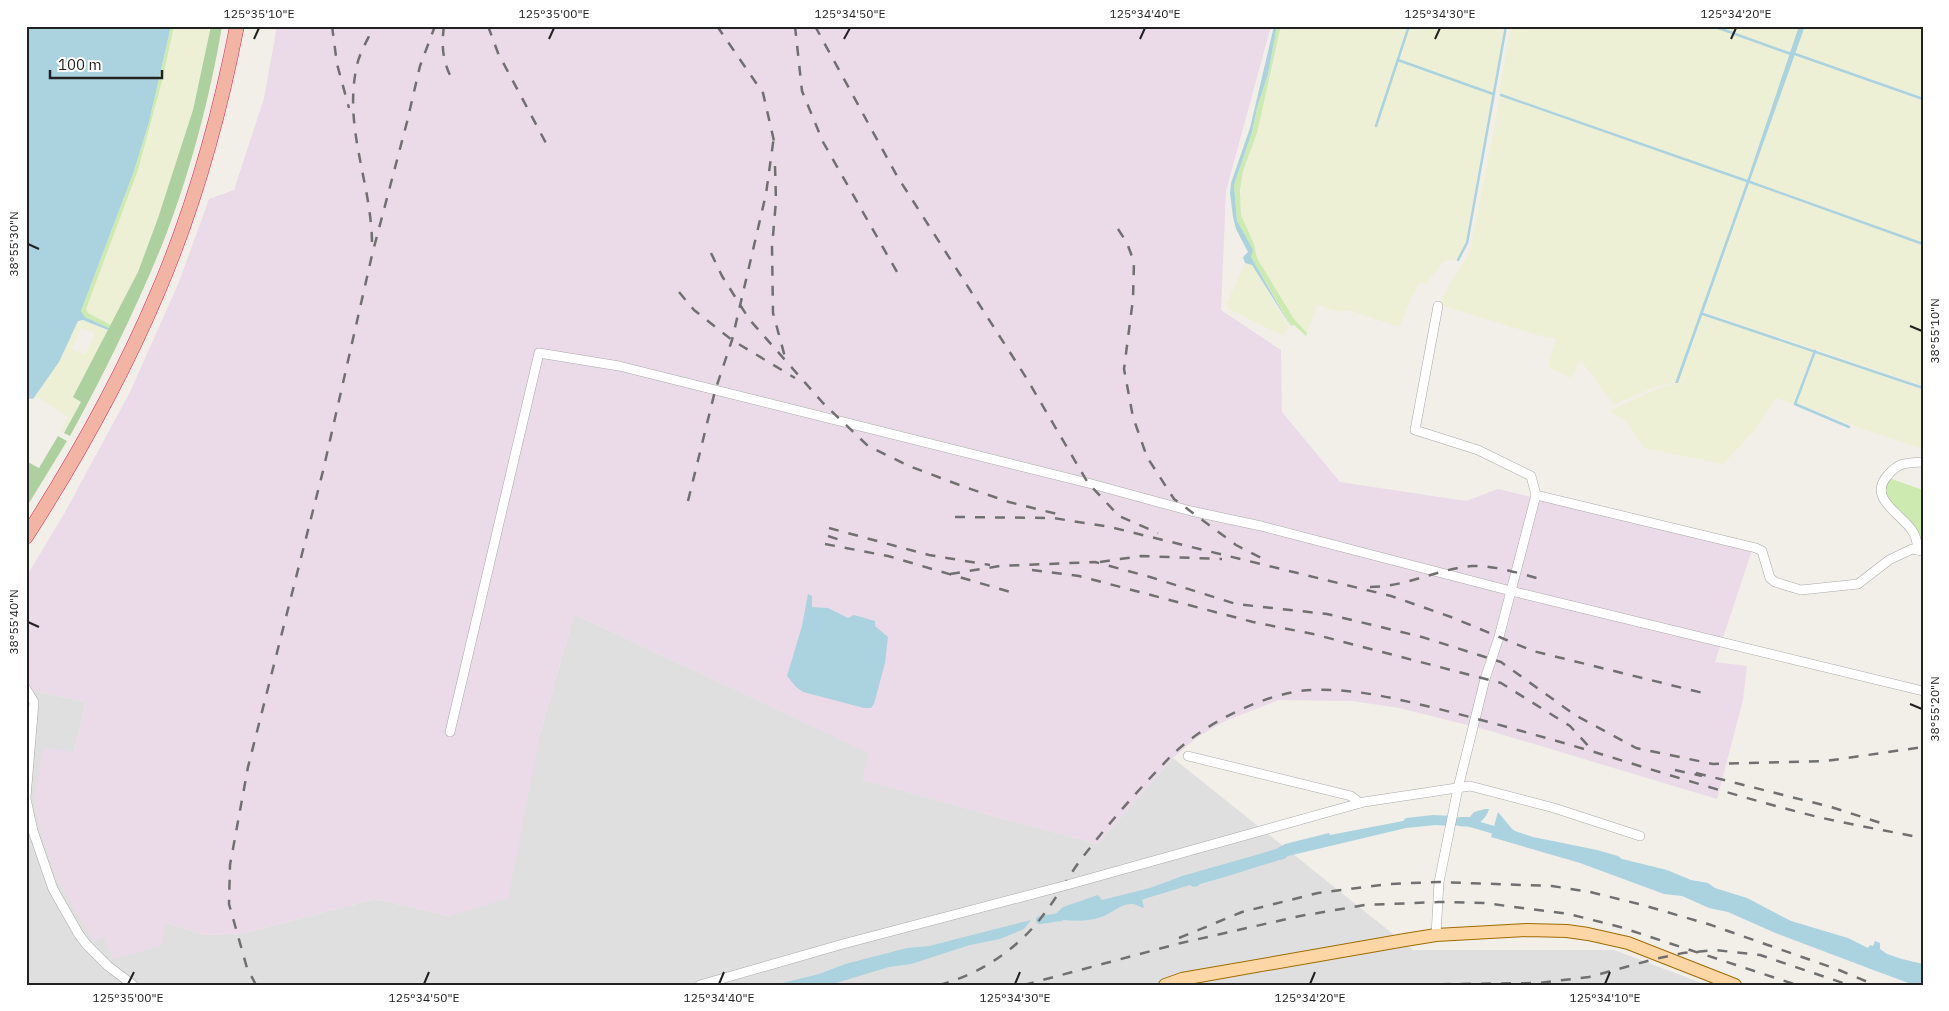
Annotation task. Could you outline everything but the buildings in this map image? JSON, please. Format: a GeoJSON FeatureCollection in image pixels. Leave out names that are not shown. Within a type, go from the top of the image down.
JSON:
{"type":"FeatureCollection","features":[{"type":"Feature","properties":{"kind":"highway"},"geometry":{"type":"LineString","coordinates":[[26,537],[88,436],[116,384],[158,293],[176,248],[200,177],[220,104],[237,26]]}},
{"type":"Feature","properties":{"kind":"main road"},"geometry":{"type":"LineString","coordinates":[[1165,985],[1182,979],[1295,958],[1436,935],[1527,930],[1567,931],[1628,943],[1736,985]]}},
{"type":"Feature","properties":{"kind":"street"},"geometry":{"type":"LineString","coordinates":[[1436,935],[1440,882],[1454,805],[1485,679],[1511,591],[1536,495],[1531,476],[1478,450],[1415,430],[1438,306]]}},
{"type":"Feature","properties":{"kind":"street"},"geometry":{"type":"LineString","coordinates":[[450,732],[539,353],[619,366],[1511,591],[1923,691]]}},
{"type":"Feature","properties":{"kind":"street"},"geometry":{"type":"LineString","coordinates":[[1920,551],[1913,531],[1905,520],[1888,507],[1881,489],[1884,480],[1895,467],[1906,463],[1923,462]]}},
{"type":"Feature","properties":{"kind":"street"},"geometry":{"type":"LineString","coordinates":[[1536,495],[1756,548],[1762,551],[1770,578],[1776,582],[1801,590],[1858,584],[1889,560],[1912,549],[1920,551]]}},
{"type":"Feature","properties":{"kind":"street"},"geometry":{"type":"LineString","coordinates":[[26,689],[34,702],[29,728],[26,798],[33,831],[53,889],[86,944],[108,966],[133,985]]}},
{"type":"Feature","properties":{"kind":"street"},"geometry":{"type":"LineString","coordinates":[[1188,756],[1351,796],[1360,803]]}},
{"type":"Feature","properties":{"kind":"street"},"geometry":{"type":"LineString","coordinates":[[700,985],[1360,803],[1470,786],[1554,808],[1640,836]]}},
{"type":"Feature","properties":{"kind":"shaded area"},"geometry":{"type":"Polygon","coordinates":[[[277,26],[1271,26],[1226,191],[1221,310],[1281,350],[1282,412],[1340,482],[1466,501],[1498,489],[1752,550],[1715,662],[1747,666],[1743,700],[1717,799],[1487,730],[1399,708],[1352,701],[1279,700],[1225,721],[1196,738],[1173,758],[1097,844],[862,780],[869,753],[574,614],[540,734],[508,898],[450,916],[375,899],[244,933],[206,935],[166,923],[161,946],[113,959],[103,936],[94,942],[57,879],[41,831],[34,798],[44,748],[74,752],[86,702],[35,691],[26,684],[26,577],[64,514],[130,392],[179,282],[209,199],[234,190],[264,98],[277,26]]]}},
{"type":"Feature","properties":{"kind":"shaded area"},"geometry":{"type":"Polygon","coordinates":[[[574,614],[870,753],[863,780],[1097,844],[1173,758],[1413,950],[1614,950],[1707,985],[26,985],[26,684],[35,691],[86,702],[74,752],[34,798],[41,831],[57,879],[94,941],[103,936],[166,923],[206,935],[244,933],[375,899],[450,916],[540,734],[574,614]]]}},
{"type":"Feature","properties":{"kind":"green space"},"geometry":{"type":"Polygon","coordinates":[[[171,26],[174,26],[162,81],[138,170],[86,309],[88,313],[111,325],[109,328],[85,317],[81,311],[134,171],[149,122],[171,26]]]}},
{"type":"Feature","properties":{"kind":"green space"},"geometry":{"type":"Polygon","coordinates":[[[174,26],[211,26],[193,110],[158,218],[138,272],[111,325],[88,313],[86,309],[138,170],[162,81],[174,26]]]}},
{"type":"Feature","properties":{"kind":"green space"},"geometry":{"type":"Polygon","coordinates":[[[211,26],[222,26],[205,109],[190,165],[172,219],[130,318],[70,436],[64,433],[81,402],[73,397],[138,272],[158,218],[193,110],[211,26]]]}},
{"type":"Feature","properties":{"kind":"green space"},"geometry":{"type":"Polygon","coordinates":[[[1277,26],[1281,26],[1257,133],[1243,171],[1240,190],[1241,215],[1254,244],[1257,258],[1294,319],[1307,333],[1306,336],[1294,325],[1291,326],[1251,257],[1237,221],[1234,185],[1252,132],[1257,108],[1268,74],[1277,26]]]}},
{"type":"Feature","properties":{"kind":"green space"},"geometry":{"type":"Polygon","coordinates":[[[1281,26],[1408,26],[1375,125],[1376,127],[1399,61],[1492,95],[1464,250],[1455,260],[1444,261],[1426,284],[1419,282],[1399,327],[1348,310],[1336,311],[1317,305],[1307,333],[1294,319],[1257,258],[1254,244],[1241,216],[1241,181],[1272,71],[1281,26]]]}},
{"type":"Feature","properties":{"kind":"green space"},"geometry":{"type":"Polygon","coordinates":[[[1410,26],[1505,26],[1493,93],[1400,60],[1410,26]]]}},
{"type":"Feature","properties":{"kind":"green space"},"geometry":{"type":"Polygon","coordinates":[[[1511,26],[1710,26],[1791,55],[1748,180],[1499,93],[1511,26]]]}},
{"type":"Feature","properties":{"kind":"green space"},"geometry":{"type":"Polygon","coordinates":[[[1716,26],[1799,26],[1791,53],[1716,26]]]}},
{"type":"Feature","properties":{"kind":"green space"},"geometry":{"type":"Polygon","coordinates":[[[1805,26],[1923,26],[1923,97],[1796,53],[1805,26]]]}},
{"type":"Feature","properties":{"kind":"green space"},"geometry":{"type":"Polygon","coordinates":[[[1795,55],[1923,101],[1923,243],[1750,181],[1795,55]]]}},
{"type":"Feature","properties":{"kind":"green space"},"geometry":{"type":"Polygon","coordinates":[[[1500,96],[1747,182],[1675,383],[1657,386],[1614,405],[1580,360],[1571,378],[1548,367],[1556,338],[1537,335],[1440,305],[1445,292],[1466,259],[1471,247],[1500,96]]]}},
{"type":"Feature","properties":{"kind":"green space"},"geometry":{"type":"Polygon","coordinates":[[[1750,183],[1923,244],[1923,386],[1704,312],[1750,183]]]}},
{"type":"Feature","properties":{"kind":"green space"},"geometry":{"type":"Polygon","coordinates":[[[1245,263],[1252,265],[1289,327],[1284,336],[1228,309],[1227,304],[1245,263]]]}},
{"type":"Feature","properties":{"kind":"green space"},"geometry":{"type":"Polygon","coordinates":[[[1703,315],[1813,352],[1793,404],[1776,398],[1754,431],[1723,464],[1644,448],[1626,421],[1609,411],[1659,388],[1678,383],[1703,315]]]}},
{"type":"Feature","properties":{"kind":"green space"},"geometry":{"type":"Polygon","coordinates":[[[83,320],[108,330],[73,397],[81,402],[64,433],[61,430],[68,417],[38,397],[33,399],[48,378],[78,321],[83,320]],[[81,328],[72,349],[85,355],[95,333],[81,328]]]}},
{"type":"Feature","properties":{"kind":"green space"},"geometry":{"type":"Polygon","coordinates":[[[1816,352],[1923,390],[1923,449],[1851,425],[1797,403],[1816,352]]]}},
{"type":"Feature","properties":{"kind":"green space"},"geometry":{"type":"Polygon","coordinates":[[[58,436],[67,441],[26,508],[26,461],[39,468],[58,436]]]}},
{"type":"Feature","properties":{"kind":"green space"},"geometry":{"type":"Polygon","coordinates":[[[1889,478],[1923,490],[1923,549],[1910,520],[1889,500],[1886,481],[1889,478]]]}},
{"type":"Feature","properties":{"kind":"water"},"geometry":{"type":"Polygon","coordinates":[[[26,26],[171,26],[149,122],[134,171],[81,311],[85,317],[109,328],[108,330],[83,320],[78,321],[59,362],[33,399],[26,398],[26,26]]]}},
{"type":"Feature","properties":{"kind":"water"},"geometry":{"type":"Polygon","coordinates":[[[1274,26],[1277,26],[1268,74],[1257,108],[1252,132],[1234,185],[1237,221],[1253,250],[1251,257],[1291,327],[1252,265],[1245,263],[1243,257],[1248,252],[1236,229],[1230,193],[1231,183],[1250,128],[1274,26]]]}},
{"type":"Feature","properties":{"kind":"water"},"geometry":{"type":"Polygon","coordinates":[[[1799,26],[1805,26],[1678,383],[1675,383],[1747,181],[1799,26]]]}},
{"type":"Feature","properties":{"kind":"water"},"geometry":{"type":"Polygon","coordinates":[[[808,594],[812,596],[812,607],[828,608],[848,618],[854,615],[875,621],[875,626],[888,637],[885,663],[874,704],[871,708],[864,708],[803,692],[787,676],[802,626],[808,594]]]}},
{"type":"Feature","properties":{"kind":"water"},"geometry":{"type":"Polygon","coordinates":[[[1489,809],[1485,818],[1478,824],[1458,826],[1461,817],[1470,817],[1474,812],[1489,809]]]}},
{"type":"Feature","properties":{"kind":"water"},"geometry":{"type":"Polygon","coordinates":[[[1498,812],[1515,831],[1533,837],[1597,850],[1622,859],[1667,870],[1691,880],[1708,883],[1715,888],[1747,898],[1791,921],[1848,938],[1868,948],[1870,945],[1873,946],[1875,941],[1880,943],[1880,949],[1887,954],[1923,964],[1923,985],[1914,985],[1876,971],[1773,932],[1728,912],[1709,908],[1682,896],[1664,894],[1580,863],[1491,837],[1498,812]]]}},
{"type":"Feature","properties":{"kind":"water"},"geometry":{"type":"Polygon","coordinates":[[[1433,815],[1453,816],[1451,826],[1436,825],[1406,828],[1288,856],[1284,859],[1198,886],[1193,887],[1190,885],[1144,899],[1142,900],[1144,908],[1135,904],[1128,904],[1095,919],[1076,921],[1050,919],[1063,907],[1098,895],[1102,900],[1150,888],[1182,876],[1276,849],[1285,844],[1329,833],[1330,835],[1403,821],[1406,818],[1433,815]]]}},
{"type":"Feature","properties":{"kind":"water"},"geometry":{"type":"Polygon","coordinates":[[[1031,920],[1024,929],[1000,939],[970,945],[911,964],[889,967],[836,983],[774,985],[907,948],[929,946],[1031,920]]]}},
{"type":"Feature","properties":{"kind":"waterway"},"geometry":{"type":"LineString","coordinates":[[1376,126],[1409,26]]}},
{"type":"Feature","properties":{"kind":"waterway"},"geometry":{"type":"LineString","coordinates":[[1458,260],[1467,243],[1506,26]]}},
{"type":"Feature","properties":{"kind":"waterway"},"geometry":{"type":"LineString","coordinates":[[1713,26],[1791,54]]}},
{"type":"Feature","properties":{"kind":"waterway"},"geometry":{"type":"LineString","coordinates":[[1795,54],[1923,99]]}},
{"type":"Feature","properties":{"kind":"waterway"},"geometry":{"type":"LineString","coordinates":[[1398,60],[1493,94]]}},
{"type":"Feature","properties":{"kind":"waterway"},"geometry":{"type":"LineString","coordinates":[[1501,95],[1747,181]]}},
{"type":"Feature","properties":{"kind":"waterway"},"geometry":{"type":"LineString","coordinates":[[1750,182],[1923,244]]}},
{"type":"Feature","properties":{"kind":"waterway"},"geometry":{"type":"LineString","coordinates":[[1703,314],[1923,388]]}},
{"type":"Feature","properties":{"kind":"waterway"},"geometry":{"type":"LineString","coordinates":[[1815,351],[1795,404],[1849,427]]}},
{"type":"Feature","properties":{"kind":"waterway"},"geometry":{"type":"LineString","coordinates":[[1447,822],[1463,821],[1501,832]]}},
{"type":"Feature","properties":{"kind":"waterway"},"geometry":{"type":"LineString","coordinates":[[1040,920],[1061,917]]}},
{"type":"Feature","properties":{"kind":"railway"},"geometry":{"type":"LineString","coordinates":[[332,26],[337,64],[349,108]]}},
{"type":"Feature","properties":{"kind":"railway"},"geometry":{"type":"LineString","coordinates":[[372,242],[353,110],[357,65],[374,26]]}},
{"type":"Feature","properties":{"kind":"railway"},"geometry":{"type":"LineString","coordinates":[[256,985],[247,968],[229,904],[230,865],[248,767],[323,471],[372,255],[420,66],[435,26]]}},
{"type":"Feature","properties":{"kind":"railway"},"geometry":{"type":"LineString","coordinates":[[444,26],[444,55],[453,81]]}},
{"type":"Feature","properties":{"kind":"railway"},"geometry":{"type":"LineString","coordinates":[[488,26],[498,53],[547,145]]}},
{"type":"Feature","properties":{"kind":"railway"},"geometry":{"type":"LineString","coordinates":[[717,26],[763,93],[774,141]]}},
{"type":"Feature","properties":{"kind":"railway"},"geometry":{"type":"LineString","coordinates":[[795,26],[802,91],[823,142],[897,272]]}},
{"type":"Feature","properties":{"kind":"railway"},"geometry":{"type":"LineString","coordinates":[[815,26],[897,176],[1027,379],[1088,483],[1119,516],[1158,533]]}},
{"type":"Feature","properties":{"kind":"railway"},"geometry":{"type":"LineString","coordinates":[[688,501],[715,391],[732,340],[766,194],[774,136]]}},
{"type":"Feature","properties":{"kind":"railway"},"geometry":{"type":"LineString","coordinates":[[775,166],[776,201],[772,247],[773,313],[785,357]]}},
{"type":"Feature","properties":{"kind":"railway"},"geometry":{"type":"LineString","coordinates":[[1118,229],[1127,243],[1134,262],[1133,299],[1124,369],[1133,417],[1147,457],[1174,499],[1236,545],[1269,562]]}},
{"type":"Feature","properties":{"kind":"railway"},"geometry":{"type":"LineString","coordinates":[[711,253],[722,276],[749,319],[823,403],[868,446],[909,466],[962,486],[1009,502],[1057,514]]}},
{"type":"Feature","properties":{"kind":"railway"},"geometry":{"type":"LineString","coordinates":[[679,292],[694,310],[732,340],[795,378]]}},
{"type":"Feature","properties":{"kind":"railway"},"geometry":{"type":"LineString","coordinates":[[955,517],[1053,518],[1110,527],[1391,596],[1451,617],[1533,651],[1703,693]]}},
{"type":"Feature","properties":{"kind":"railway"},"geometry":{"type":"LineString","coordinates":[[829,528],[929,555],[990,565]]}},
{"type":"Feature","properties":{"kind":"railway"},"geometry":{"type":"LineString","coordinates":[[828,536],[846,542]]}},
{"type":"Feature","properties":{"kind":"railway"},"geometry":{"type":"LineString","coordinates":[[825,544],[888,556],[1017,594]]}},
{"type":"Feature","properties":{"kind":"railway"},"geometry":{"type":"LineString","coordinates":[[1100,562],[1141,556],[1222,559]]}},
{"type":"Feature","properties":{"kind":"railway"},"geometry":{"type":"LineString","coordinates":[[950,574],[1000,566],[1095,562],[1236,604],[1327,614],[1422,637],[1501,662],[1575,715],[1636,748],[1713,764],[1826,761],[1923,747]]}},
{"type":"Feature","properties":{"kind":"railway"},"geometry":{"type":"LineString","coordinates":[[1370,587],[1396,584],[1472,566],[1499,568],[1544,580]]}},
{"type":"Feature","properties":{"kind":"railway"},"geometry":{"type":"LineString","coordinates":[[1032,570],[1079,576],[1253,622],[1313,634],[1501,683],[1570,726],[1593,751]]}},
{"type":"Feature","properties":{"kind":"railway"},"geometry":{"type":"LineString","coordinates":[[939,985],[984,967],[1011,949],[1023,938],[1044,914],[1079,862],[1112,821],[1135,794],[1184,744],[1200,732],[1236,712],[1255,703],[1293,692],[1311,690],[1344,691],[1408,702],[1591,751],[1790,810],[1923,838]]}},
{"type":"Feature","properties":{"kind":"railway"},"geometry":{"type":"LineString","coordinates":[[1675,770],[1702,776]]}},
{"type":"Feature","properties":{"kind":"railway"},"geometry":{"type":"LineString","coordinates":[[1696,773],[1831,807],[1884,824]]}},
{"type":"Feature","properties":{"kind":"railway"},"geometry":{"type":"LineString","coordinates":[[1179,938],[1242,912],[1318,893],[1388,884],[1439,882],[1552,886],[1590,892],[1708,924],[1839,970],[1875,985]]}},
{"type":"Feature","properties":{"kind":"railway"},"geometry":{"type":"LineString","coordinates":[[1024,985],[1181,943],[1300,916],[1365,905],[1439,902],[1484,903],[1569,914],[1620,927],[1797,985]]}},
{"type":"Feature","properties":{"kind":"railway"},"geometry":{"type":"LineString","coordinates":[[1381,985],[1538,983],[1589,977],[1655,959],[1683,953],[1715,950],[1760,955],[1849,985]]}}]}
